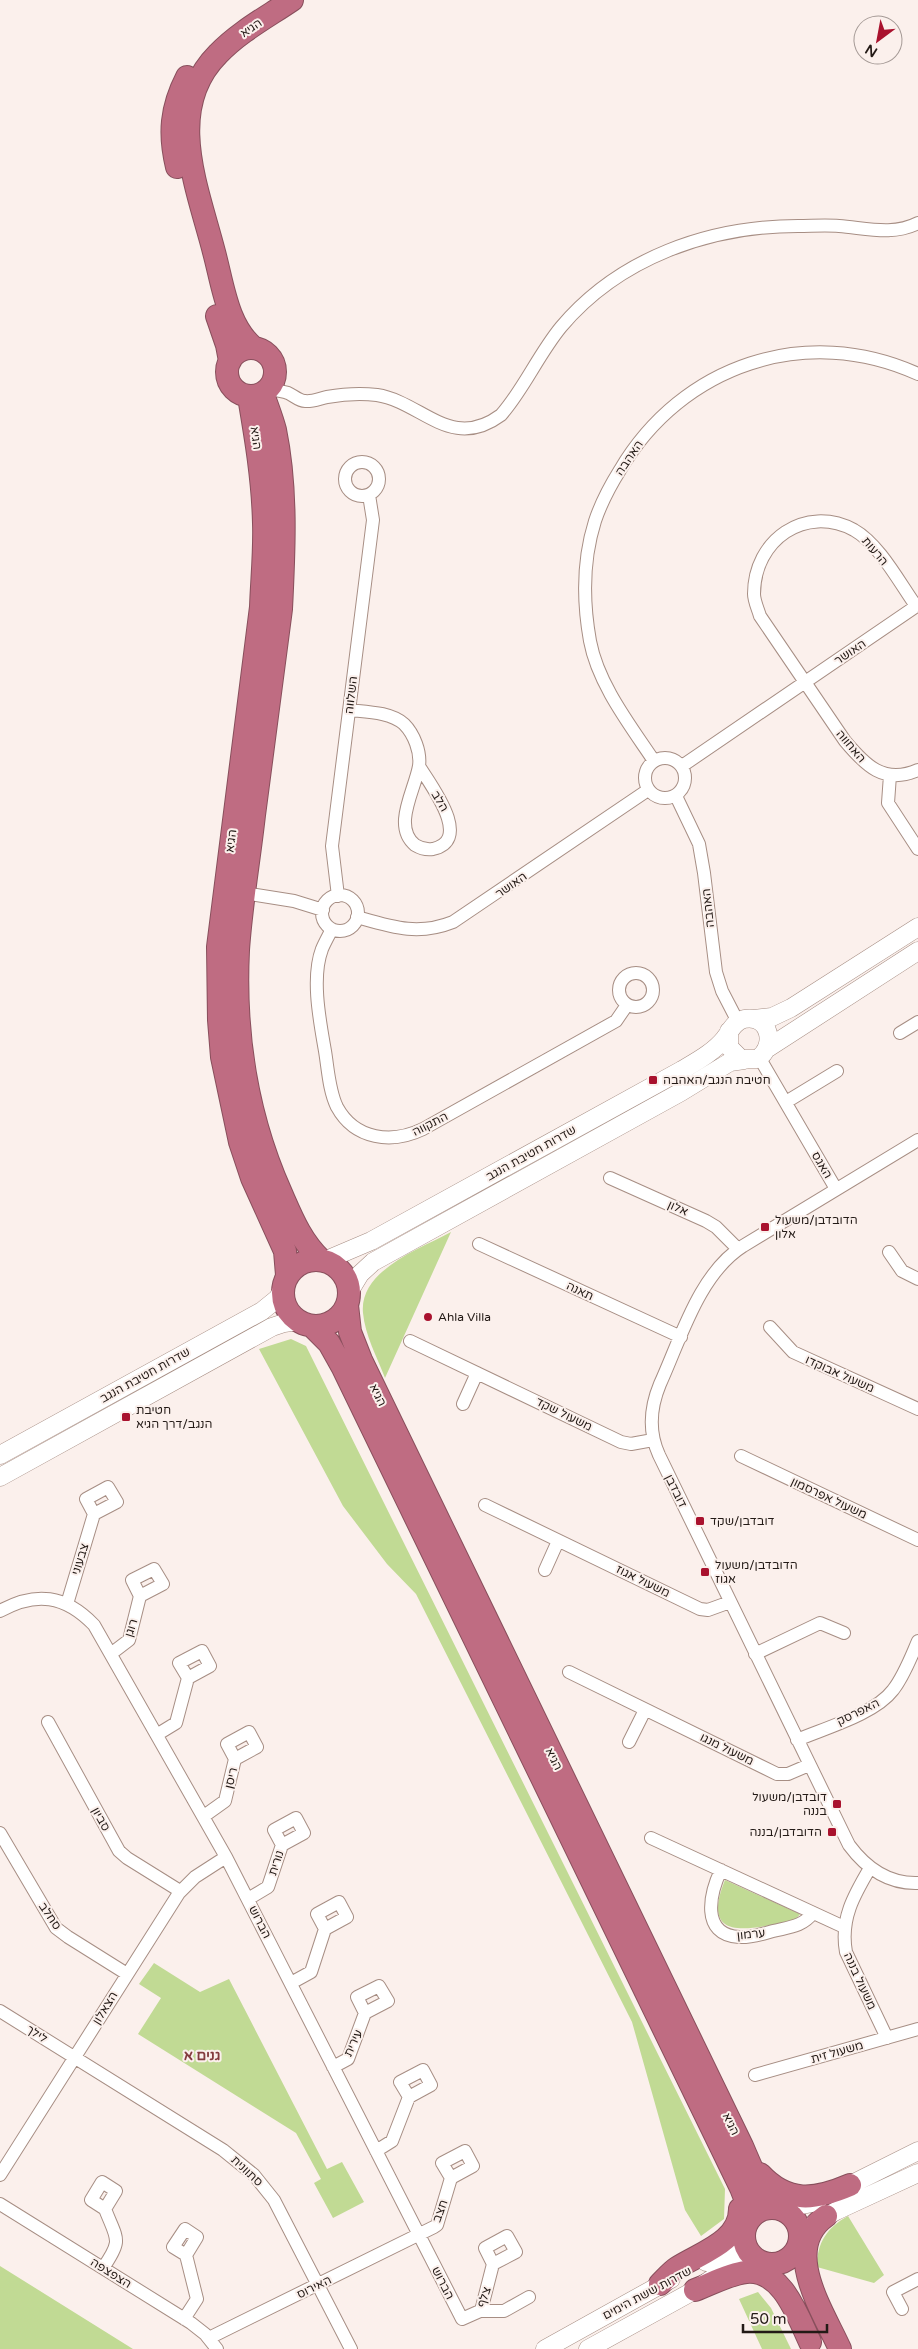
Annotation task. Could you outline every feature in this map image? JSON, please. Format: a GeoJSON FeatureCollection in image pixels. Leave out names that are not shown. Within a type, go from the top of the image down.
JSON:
{"type":"FeatureCollection","features":[{"type":"Feature","properties":{"kind":"highway","name":"הגיא"},"geometry":{"type":"LineString","coordinates":[[230,361],[227,344],[214,306],[178,171],[171,132],[174,106],[188,75],[205,58],[292,0]]}},
{"type":"Feature","properties":{"kind":"highway","name":"הגיא"},"geometry":{"type":"LineString","coordinates":[[236,38],[210,62],[199,82],[189,112],[188,146],[233,318],[241,336],[254,348]]}},
{"type":"Feature","properties":{"kind":"highway"},"geometry":{"type":"LineString","coordinates":[[254,348],[265,352],[274,363],[275,377],[261,393],[242,395],[231,385],[227,371],[230,361],[237,352],[254,348]]}},
{"type":"Feature","properties":{"kind":"highway","name":"הגיא"},"geometry":{"type":"LineString","coordinates":[[261,393],[275,430],[280,465],[284,522],[283,569],[280,609],[244,893],[238,948],[237,985],[242,1054],[249,1096],[271,1170],[299,1234],[311,1251],[323,1261]]}},
{"type":"Feature","properties":{"kind":"highway","name":"הגיא"},"geometry":{"type":"LineString","coordinates":[[261,393],[260,476],[264,522],[261,607],[218,947],[218,1020],[222,1057],[240,1142],[252,1178],[285,1251],[285,1282]]}},
{"type":"Feature","properties":{"kind":"highway"},"geometry":{"type":"LineString","coordinates":[[323,1261],[333,1265],[343,1274],[348,1298],[335,1320],[323,1326],[305,1324],[285,1307],[285,1282],[302,1263],[323,1261]]}},
{"type":"Feature","properties":{"kind":"highway","name":"הגיא"},"geometry":{"type":"LineString","coordinates":[[348,1298],[349,1326],[358,1353],[733,2149],[746,2200],[746,2226]]}},
{"type":"Feature","properties":{"kind":"highway","name":"הגיא"},"geometry":{"type":"LineString","coordinates":[[305,1324],[329,1343],[343,1368],[733,2149],[760,2188],[780,2209]]}},
{"type":"Feature","properties":{"kind":"highway"},"geometry":{"type":"LineString","coordinates":[[733,2149],[783,2192],[804,2197],[816,2197],[850,2185]]}},
{"type":"Feature","properties":{"kind":"highway"},"geometry":{"type":"LineString","coordinates":[[694,2290],[721,2263],[729,2236],[740,2214],[733,2149]]}},
{"type":"Feature","properties":{"kind":"highway"},"geometry":{"type":"LineString","coordinates":[[812,2346],[786,2284],[778,2273],[746,2248],[746,2226],[761,2210],[780,2209],[796,2220],[800,2230],[795,2268],[798,2280],[838,2349]]}},
{"type":"Feature","properties":{"kind":"highway"},"geometry":{"type":"LineString","coordinates":[[826,2216],[815,2226],[808,2239],[804,2261],[808,2277],[838,2349]]}},
{"type":"Feature","properties":{"kind":"highway"},"geometry":{"type":"LineString","coordinates":[[763,2262],[784,2262],[798,2247]]}},
{"type":"Feature","properties":{"kind":"highway"},"geometry":{"type":"LineString","coordinates":[[660,2284],[676,2269],[721,2263],[769,2278],[793,2304],[812,2346]]}},
{"type":"Feature","properties":{"kind":"street"},"geometry":{"type":"LineString","coordinates":[[261,393],[288,393],[304,401],[356,393],[379,395],[400,403],[442,424],[473,428],[493,421],[501,415],[548,345],[576,310],[624,273],[660,254],[694,240],[743,229],[778,226],[837,226],[889,230],[907,228],[918,223]]}},
{"type":"Feature","properties":{"kind":"street","name":"האהבה"},"geometry":{"type":"LineString","coordinates":[[654,761],[620,708],[601,673],[591,643],[586,605],[586,566],[595,522],[607,492],[626,460],[647,431],[695,389],[722,374],[751,363],[786,354],[858,355],[899,366],[918,374]]}},
{"type":"Feature","properties":{"kind":"street","name":"השלווה"},"geometry":{"type":"LineString","coordinates":[[338,896],[332,846],[373,520],[369,495]]}},
{"type":"Feature","properties":{"kind":"street","name":"הרעות"},"geometry":{"type":"LineString","coordinates":[[805,682],[760,616],[754,596],[756,574],[771,544],[784,532],[809,521],[825,520],[854,530],[866,538],[875,548],[917,605]]}},
{"type":"Feature","properties":{"kind":"street","name":"האושר"},"geometry":{"type":"LineString","coordinates":[[682,766],[917,605]]}},
{"type":"Feature","properties":{"kind":"street","name":"האחווה"},"geometry":{"type":"LineString","coordinates":[[805,682],[845,741],[861,760],[876,771],[890,775]]}},
{"type":"Feature","properties":{"kind":"street","name":"הלב"},"geometry":{"type":"LineString","coordinates":[[350,710],[383,714],[395,718],[403,724],[415,740],[418,766],[405,816],[405,828],[407,835],[417,846],[432,849],[438,847],[447,838],[451,823],[445,809],[418,766]]}},
{"type":"Feature","properties":{"kind":"street"},"geometry":{"type":"LineString","coordinates":[[668,758],[682,766],[686,781],[683,789],[676,796],[662,798],[648,790],[645,775],[648,767],[654,761],[668,758]]}},
{"type":"Feature","properties":{"kind":"street"},"geometry":{"type":"LineString","coordinates":[[918,770],[909,774],[890,775],[888,802],[918,849]]}},
{"type":"Feature","properties":{"kind":"street","name":"האושר"},"geometry":{"type":"LineString","coordinates":[[357,918],[397,928],[416,930],[436,929],[453,922],[648,790]]}},
{"type":"Feature","properties":{"kind":"street","name":"האהבה"},"geometry":{"type":"LineString","coordinates":[[676,796],[699,844],[716,972],[722,992],[740,1024]]}},
{"type":"Feature","properties":{"kind":"street"},"geometry":{"type":"LineString","coordinates":[[244,893],[294,901],[323,910]]}},
{"type":"Feature","properties":{"kind":"street"},"geometry":{"type":"LineString","coordinates":[[338,896],[350,898],[358,909],[357,918],[351,928],[344,930],[332,929],[326,924],[323,910],[330,899],[338,896]]}},
{"type":"Feature","properties":{"kind":"street"},"geometry":{"type":"LineString","coordinates":[[740,1024],[772,1017],[792,1008],[918,926]]}},
{"type":"Feature","properties":{"kind":"street","name":"התקווה"},"geometry":{"type":"LineString","coordinates":[[332,929],[322,949],[318,978],[319,1014],[329,1076],[336,1106],[345,1119],[366,1134],[392,1139],[423,1130],[616,1021],[627,1005]]}},
{"type":"Feature","properties":{"kind":"street","name":"שדרות חטיבת הנגב"},"geometry":{"type":"LineString","coordinates":[[348,1298],[360,1274],[373,1262],[681,1092],[730,1062],[757,1055],[918,951]]}},
{"type":"Feature","properties":{"kind":"street"},"geometry":{"type":"LineString","coordinates":[[900,1033],[918,1022]]}},
{"type":"Feature","properties":{"kind":"street"},"geometry":{"type":"LineString","coordinates":[[740,1024],[767,1029],[770,1038],[757,1055],[735,1055],[729,1047],[740,1024]]}},
{"type":"Feature","properties":{"kind":"street","name":"שדרות חטיבת הנגב"},"geometry":{"type":"LineString","coordinates":[[323,1261],[371,1241],[675,1074],[712,1051],[740,1024]]}},
{"type":"Feature","properties":{"kind":"street","name":"האגס"},"geometry":{"type":"LineString","coordinates":[[757,1055],[836,1189],[918,1140]]}},
{"type":"Feature","properties":{"kind":"street"},"geometry":{"type":"LineString","coordinates":[[786,1102],[837,1071]]}},
{"type":"Feature","properties":{"kind":"street","name":"אלון"},"geometry":{"type":"LineString","coordinates":[[610,1178],[706,1221],[716,1227],[738,1249]]}},
{"type":"Feature","properties":{"kind":"street","name":"דובדבן"},"geometry":{"type":"LineString","coordinates":[[836,1189],[738,1249],[723,1260],[708,1280],[654,1400],[651,1422],[653,1440],[849,1845],[870,1868],[899,1882],[918,1883]]}},
{"type":"Feature","properties":{"kind":"street","name":"תאנה"},"geometry":{"type":"LineString","coordinates":[[479,1244],[681,1337]]}},
{"type":"Feature","properties":{"kind":"street"},"geometry":{"type":"LineString","coordinates":[[889,1252],[902,1271],[918,1279]]}},
{"type":"Feature","properties":{"kind":"street","name":"שדרות חטיבת הנגב"},"geometry":{"type":"LineString","coordinates":[[0,1455],[273,1304],[285,1282]]}},
{"type":"Feature","properties":{"kind":"street","name":"שדרות חטיבת הנגב"},"geometry":{"type":"LineString","coordinates":[[0,1477],[261,1333],[284,1323],[305,1324]]}},
{"type":"Feature","properties":{"kind":"street","name":"משעול אבוקדו"},"geometry":{"type":"LineString","coordinates":[[770,1327],[793,1352],[918,1409]]}},
{"type":"Feature","properties":{"kind":"street","name":"משעול שקד"},"geometry":{"type":"LineString","coordinates":[[410,1341],[621,1442],[632,1444],[653,1440]]}},
{"type":"Feature","properties":{"kind":"street"},"geometry":{"type":"LineString","coordinates":[[463,1404],[477,1373]]}},
{"type":"Feature","properties":{"kind":"street","name":"משעול אפרסמון"},"geometry":{"type":"LineString","coordinates":[[741,1456],[918,1540]]}},
{"type":"Feature","properties":{"kind":"street","name":"משעול אגוז"},"geometry":{"type":"LineString","coordinates":[[485,1505],[700,1609],[708,1610],[730,1602]]}},
{"type":"Feature","properties":{"kind":"street","name":"צבעוני"},"geometry":{"type":"LineString","coordinates":[[66,1604],[94,1514]]}},
{"type":"Feature","properties":{"kind":"street"},"geometry":{"type":"LineString","coordinates":[[545,1570],[558,1540]]}},
{"type":"Feature","properties":{"kind":"street","name":"רוגן"},"geometry":{"type":"LineString","coordinates":[[112,1653],[129,1640],[140,1596]]}},
{"type":"Feature","properties":{"kind":"street","name":"הברוש"},"geometry":{"type":"LineString","coordinates":[[0,1611],[36,1598],[49,1599],[66,1604],[84,1614],[94,1625],[112,1653],[226,1857],[462,2319]]}},
{"type":"Feature","properties":{"kind":"street"},"geometry":{"type":"LineString","coordinates":[[755,1654],[820,1623],[844,1633]]}},
{"type":"Feature","properties":{"kind":"street","name":"האפרסק"},"geometry":{"type":"LineString","coordinates":[[797,1740],[869,1709],[885,1699],[899,1681],[918,1641]]}},
{"type":"Feature","properties":{"kind":"street","name":"משעול מנגו"},"geometry":{"type":"LineString","coordinates":[[569,1672],[777,1774],[788,1774],[809,1765]]}},
{"type":"Feature","properties":{"kind":"street"},"geometry":{"type":"LineString","coordinates":[[158,1734],[176,1723],[188,1678]]}},
{"type":"Feature","properties":{"kind":"street"},"geometry":{"type":"LineString","coordinates":[[629,1742],[645,1710]]}},
{"type":"Feature","properties":{"kind":"street","name":"סביון"},"geometry":{"type":"LineString","coordinates":[[48,1722],[119,1851],[180,1891]]}},
{"type":"Feature","properties":{"kind":"street","name":"ריסן"},"geometry":{"type":"LineString","coordinates":[[204,1816],[225,1801],[235,1759]]}},
{"type":"Feature","properties":{"kind":"street","name":"סחלב"},"geometry":{"type":"LineString","coordinates":[[0,1833],[56,1928],[127,1974]]}},
{"type":"Feature","properties":{"kind":"street"},"geometry":{"type":"LineString","coordinates":[[651,1838],[844,1927]]}},
{"type":"Feature","properties":{"kind":"street","name":"נורית"},"geometry":{"type":"LineString","coordinates":[[248,1899],[268,1887],[282,1845]]}},
{"type":"Feature","properties":{"kind":"street","name":"הצאלון"},"geometry":{"type":"LineString","coordinates":[[0,2175],[180,1891],[195,1877],[226,1857]]}},
{"type":"Feature","properties":{"kind":"street","name":"משעול בננה"},"geometry":{"type":"LineString","coordinates":[[870,1868],[849,1906],[844,1927],[846,1952],[887,2038]]}},
{"type":"Feature","properties":{"kind":"street","name":"ערמון"},"geometry":{"type":"LineString","coordinates":[[721,1870],[713,1890],[710,1909],[715,1925],[728,1935],[751,1936],[800,1925],[813,1913]]}},
{"type":"Feature","properties":{"kind":"street"},"geometry":{"type":"LineString","coordinates":[[290,1983],[311,1972],[325,1929]]}},
{"type":"Feature","properties":{"kind":"street","name":"לילך"},"geometry":{"type":"LineString","coordinates":[[0,2011],[74,2057]]}},
{"type":"Feature","properties":{"kind":"street","name":"עירית"},"geometry":{"type":"LineString","coordinates":[[333,2066],[348,2059],[366,2013]]}},
{"type":"Feature","properties":{"kind":"street","name":"משעול זית"},"geometry":{"type":"LineString","coordinates":[[756,2075],[918,2029]]}},
{"type":"Feature","properties":{"kind":"street","name":"סתוונית"},"geometry":{"type":"LineString","coordinates":[[74,2057],[223,2150],[246,2167],[274,2200],[352,2349]]}},
{"type":"Feature","properties":{"kind":"street"},"geometry":{"type":"LineString","coordinates":[[376,2150],[392,2141],[409,2097]]}},
{"type":"Feature","properties":{"kind":"street"},"geometry":{"type":"LineString","coordinates":[[780,2209],[814,2203],[918,2151]]}},
{"type":"Feature","properties":{"kind":"street"},"geometry":{"type":"LineString","coordinates":[[798,2247],[810,2227],[826,2216],[918,2173]]}},
{"type":"Feature","properties":{"kind":"street","name":"חצב"},"geometry":{"type":"LineString","coordinates":[[419,2235],[437,2225],[451,2178]]}},
{"type":"Feature","properties":{"kind":"street","name":"הצפצפה"},"geometry":{"type":"LineString","coordinates":[[0,2204],[184,2319],[209,2338],[217,2349]]}},
{"type":"Feature","properties":{"kind":"street"},"geometry":{"type":"LineString","coordinates":[[103,2268],[116,2249],[117,2240],[105,2209]]}},
{"type":"Feature","properties":{"kind":"street"},"geometry":{"type":"LineString","coordinates":[[721,2263],[746,2226]]}},
{"type":"Feature","properties":{"kind":"street","name":"האירוס"},"geometry":{"type":"LineString","coordinates":[[209,2338],[419,2235]]}},
{"type":"Feature","properties":{"kind":"street"},"geometry":{"type":"LineString","coordinates":[[184,2319],[197,2299],[186,2255]]}},
{"type":"Feature","properties":{"kind":"street"},"geometry":{"type":"LineString","coordinates":[[721,2263],[763,2262]]}},
{"type":"Feature","properties":{"kind":"street","name":"צלף"},"geometry":{"type":"LineString","coordinates":[[462,2319],[480,2311],[493,2264]]}},
{"type":"Feature","properties":{"kind":"street"},"geometry":{"type":"LineString","coordinates":[[902,2309],[893,2292],[918,2279]]}},
{"type":"Feature","properties":{"kind":"street","name":"שדרות ששת הימים"},"geometry":{"type":"LineString","coordinates":[[545,2349],[660,2284]]}},
{"type":"Feature","properties":{"kind":"street","name":"שדרות ששת הימים"},"geometry":{"type":"LineString","coordinates":[[588,2349],[694,2290]]}},
{"type":"Feature","properties":{"kind":"street"},"geometry":{"type":"LineString","coordinates":[[480,2311],[504,2311],[529,2297]]}},
{"type":"Feature","properties":{"kind":"green space"},"geometry":{"type":"Polygon","coordinates":[[[451,1232],[385,1378],[366,1329],[363,1313],[364,1298],[371,1285],[381,1273],[394,1263],[451,1232]]]}},
{"type":"Feature","properties":{"kind":"green space"},"geometry":{"type":"Polygon","coordinates":[[[291,1339],[306,1346],[725,2189],[724,2219],[701,2236],[685,2210],[632,2022],[416,1594],[387,1564],[343,1506],[259,1349],[291,1339]]]}},
{"type":"Feature","properties":{"kind":"green space"},"geometry":{"type":"Polygon","coordinates":[[[725,1880],[800,1914],[794,1920],[779,1924],[750,1928],[729,1926],[722,1922],[718,1906],[725,1880]]]}},
{"type":"Feature","properties":{"kind":"green space"},"geometry":{"type":"Polygon","coordinates":[[[154,1963],[200,1992],[229,1979],[327,2169],[342,2162],[364,2202],[333,2218],[314,2183],[321,2179],[296,2133],[138,2034],[161,1998],[139,1984],[154,1963]]]}},
{"type":"Feature","properties":{"kind":"green space"},"geometry":{"type":"Polygon","coordinates":[[[848,2216],[884,2275],[874,2283],[817,2267],[821,2243],[834,2226],[848,2216]]]}},
{"type":"Feature","properties":{"kind":"green space"},"geometry":{"type":"Polygon","coordinates":[[[0,2266],[133,2349],[0,2349],[0,2266]]]}},
{"type":"Feature","properties":{"kind":"green space"},"geometry":{"type":"Polygon","coordinates":[[[758,2292],[771,2308],[791,2349],[762,2349],[739,2299],[758,2292]]]}},
{"type":"Feature","properties":{"kind":"place","name":"חטיבת הנגב/האהבה"},"geometry":{"type":"Point","coordinates":[653,1080]}},
{"type":"Feature","properties":{"kind":"place","name":"הדובדבן/משעול אלון"},"geometry":{"type":"Point","coordinates":[765,1227]}},
{"type":"Feature","properties":{"kind":"place","name":"Ahla Villa"},"geometry":{"type":"Point","coordinates":[428,1317]}},
{"type":"Feature","properties":{"kind":"place","name":"חטיבת הנגב/דרך הגיא"},"geometry":{"type":"Point","coordinates":[126,1417]}},
{"type":"Feature","properties":{"kind":"place","name":"דובדבן/שקד"},"geometry":{"type":"Point","coordinates":[700,1521]}},
{"type":"Feature","properties":{"kind":"place","name":"הדובדבן/משעול אגוז"},"geometry":{"type":"Point","coordinates":[705,1572]}},
{"type":"Feature","properties":{"kind":"place","name":"דובדבן/משעול בננה"},"geometry":{"type":"Point","coordinates":[837,1804]}},
{"type":"Feature","properties":{"kind":"place","name":"הדובדבן/בננה"},"geometry":{"type":"Point","coordinates":[832,1832]}},
{"type":"Feature","properties":{"kind":"district","name":"גנים א"},"geometry":{"type":"Point","coordinates":[202,2055]}}]}
